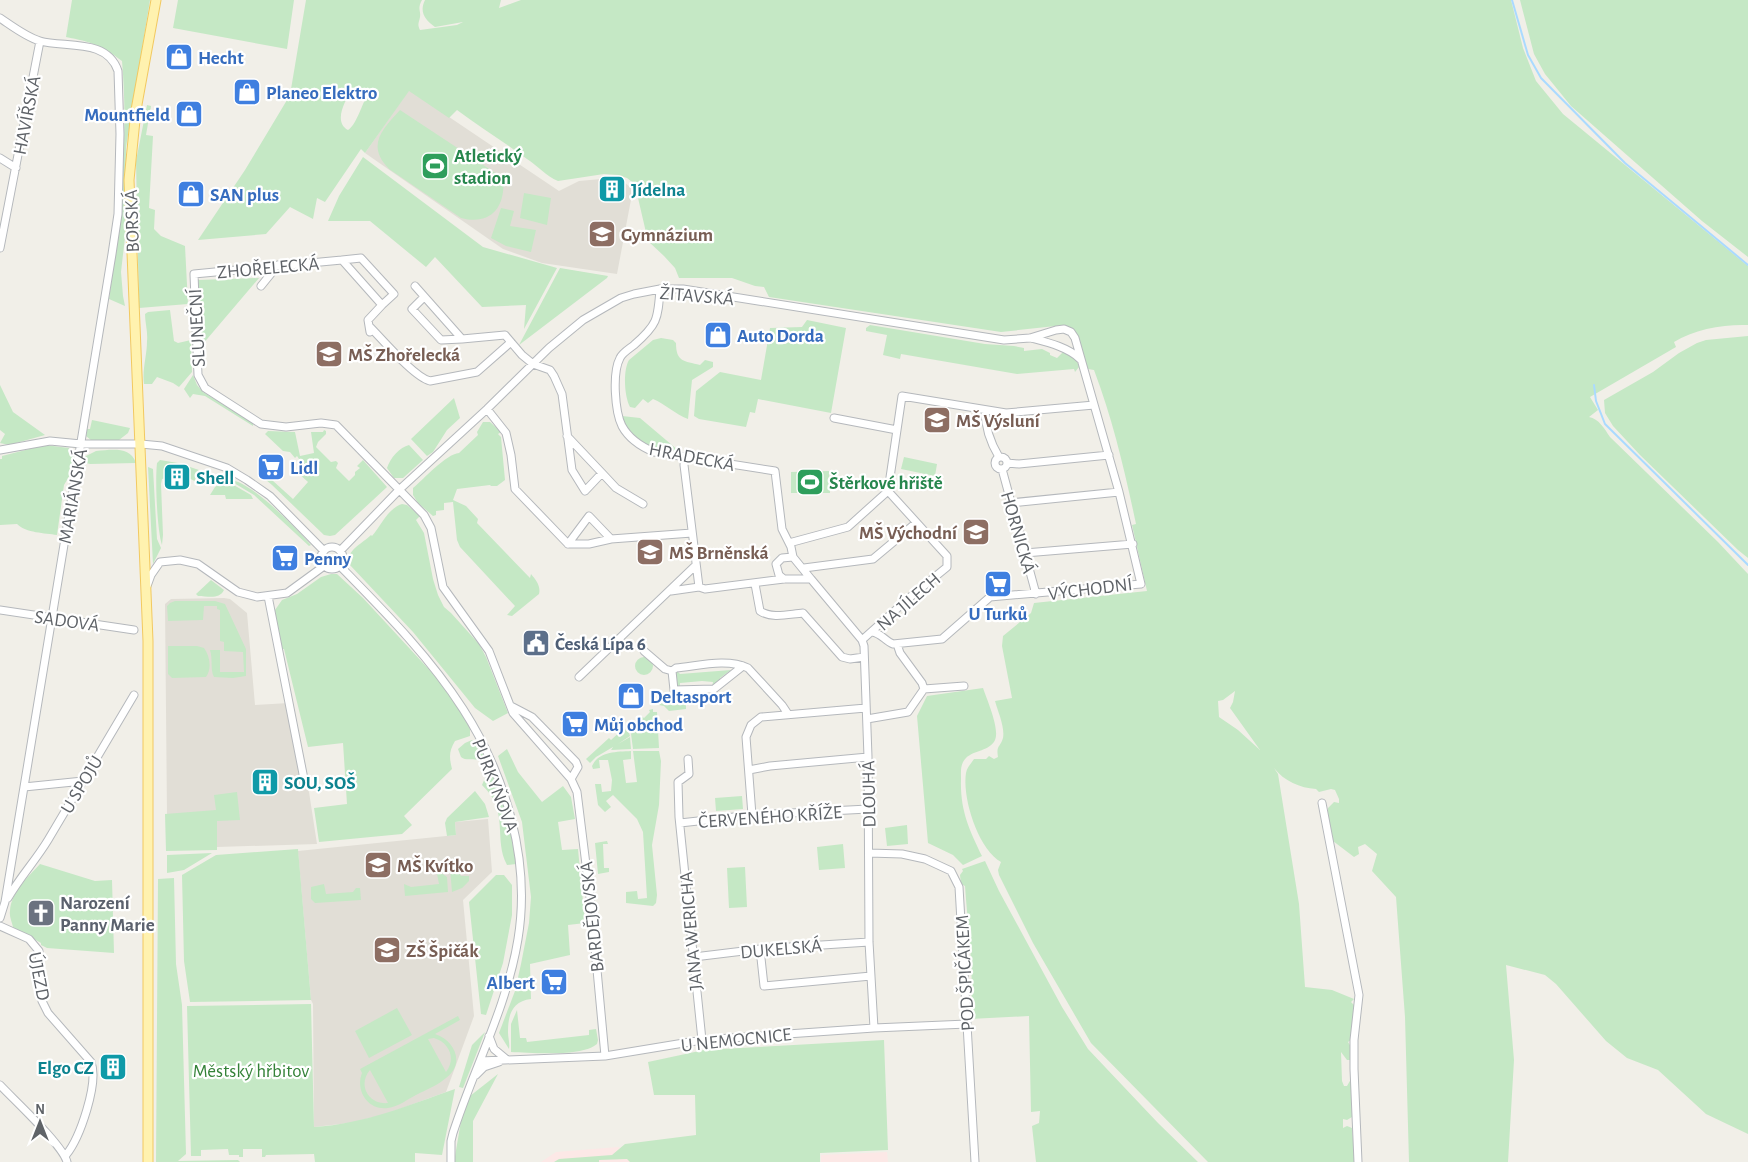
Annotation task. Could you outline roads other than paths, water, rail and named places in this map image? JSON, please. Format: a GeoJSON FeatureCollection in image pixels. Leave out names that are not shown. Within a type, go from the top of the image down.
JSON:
{"type":"FeatureCollection","features":[{"type":"Feature","properties":{"kind":"main road","name":"BORSKÁ"},"geometry":{"type":"LineString","coordinates":[[148,1162],[148,680],[141,444],[129,180],[136,110],[156,0]]}},
{"type":"Feature","properties":{"kind":"street"},"geometry":{"type":"LineString","coordinates":[[0,18],[40,41]]}},
{"type":"Feature","properties":{"kind":"street","name":"MARIÁNSKÁ"},"geometry":{"type":"LineString","coordinates":[[0,918],[5,902],[118,214],[120,134],[118,71],[116,64],[105,53],[86,46],[40,41]]}},
{"type":"Feature","properties":{"kind":"street","name":"HAVÍŘSKÁ"},"geometry":{"type":"LineString","coordinates":[[0,248],[40,41]]}},
{"type":"Feature","properties":{"kind":"street"},"geometry":{"type":"LineString","coordinates":[[0,158],[16,168]]}},
{"type":"Feature","properties":{"kind":"street","name":"ZHOŘELECKÁ"},"geometry":{"type":"LineString","coordinates":[[194,274],[362,258],[394,294],[368,320],[370,330],[424,379],[430,381],[477,372],[511,342]]}},
{"type":"Feature","properties":{"kind":"street","name":"ZHOŘELECKÁ"},"geometry":{"type":"LineString","coordinates":[[342,260],[382,305]]}},
{"type":"Feature","properties":{"kind":"street"},"geometry":{"type":"LineString","coordinates":[[261,286],[278,265]]}},
{"type":"Feature","properties":{"kind":"street","name":"SLUNEČNÍ"},"geometry":{"type":"LineString","coordinates":[[194,274],[196,364],[198,374],[205,388],[261,424],[286,427],[321,423],[336,425],[400,489]]}},
{"type":"Feature","properties":{"kind":"street"},"geometry":{"type":"LineString","coordinates":[[414,286],[462,339]]}},
{"type":"Feature","properties":{"kind":"street","name":"ŽITAVSKÁ"},"geometry":{"type":"LineString","coordinates":[[340,551],[400,489],[487,409],[549,348],[583,320],[622,298],[660,289],[683,289],[1004,340],[1030,338],[1064,329],[1075,338]]}},
{"type":"Feature","properties":{"kind":"street","name":"HRADECKÁ"},"geometry":{"type":"LineString","coordinates":[[660,289],[658,312],[650,330],[620,357],[616,375],[618,415],[622,426],[629,436],[642,447],[654,452],[774,471],[782,529],[789,543]]}},
{"type":"Feature","properties":{"kind":"street"},"geometry":{"type":"LineString","coordinates":[[424,297],[412,308],[441,340],[504,335],[533,364],[550,370],[562,394],[572,470],[585,491],[602,473]]}},
{"type":"Feature","properties":{"kind":"street","name":"ŽITAVSKÁ"},"geometry":{"type":"LineString","coordinates":[[1030,338],[1045,341],[1066,350],[1075,354],[1081,360]]}},
{"type":"Feature","properties":{"kind":"street"},"geometry":{"type":"LineString","coordinates":[[1066,350],[1075,338]]}},
{"type":"Feature","properties":{"kind":"street"},"geometry":{"type":"LineString","coordinates":[[1075,338],[1081,360]]}},
{"type":"Feature","properties":{"kind":"street","name":"VÝCHODNÍ"},"geometry":{"type":"LineString","coordinates":[[897,644],[942,639],[990,598],[1141,584],[1133,544],[1081,360]]}},
{"type":"Feature","properties":{"kind":"street"},"geometry":{"type":"LineString","coordinates":[[862,640],[793,557],[789,543],[848,527],[888,491],[902,396],[1006,413],[1094,405]]}},
{"type":"Feature","properties":{"kind":"street"},"geometry":{"type":"LineString","coordinates":[[487,409],[506,433],[515,489],[568,544],[589,544],[611,538],[692,533]]}},
{"type":"Feature","properties":{"kind":"street","name":"HORNICKÁ"},"geometry":{"type":"LineString","coordinates":[[985,410],[985,423],[994,449],[999,456],[1004,457],[1007,463],[1006,467],[1002,469]]}},
{"type":"Feature","properties":{"kind":"street"},"geometry":{"type":"LineString","coordinates":[[834,418],[897,430]]}},
{"type":"Feature","properties":{"kind":"street"},"geometry":{"type":"LineString","coordinates":[[567,436],[616,488],[643,504]]}},
{"type":"Feature","properties":{"kind":"street"},"geometry":{"type":"LineString","coordinates":[[0,450],[50,441],[81,444],[162,446],[227,468],[247,480],[270,496],[324,551]]}},
{"type":"Feature","properties":{"kind":"street"},"geometry":{"type":"LineString","coordinates":[[1007,463],[1019,464],[1109,455]]}},
{"type":"Feature","properties":{"kind":"street","name":"HORNICKÁ"},"geometry":{"type":"LineString","coordinates":[[999,456],[994,464],[997,468],[1002,469]]}},
{"type":"Feature","properties":{"kind":"street"},"geometry":{"type":"LineString","coordinates":[[685,457],[684,465],[699,587]]}},
{"type":"Feature","properties":{"kind":"street","name":"HORNICKÁ"},"geometry":{"type":"LineString","coordinates":[[1002,469],[1036,594]]}},
{"type":"Feature","properties":{"kind":"street","name":"BARDĚJOVSKÁ"},"geometry":{"type":"LineString","coordinates":[[400,489],[424,515],[431,528],[443,587],[489,651],[510,706],[520,721],[571,779],[578,798],[606,1056]]}},
{"type":"Feature","properties":{"kind":"street","name":"NA JÍLECH"},"geometry":{"type":"LineString","coordinates":[[862,640],[872,632],[872,629],[947,567],[947,556],[888,491]]}},
{"type":"Feature","properties":{"kind":"street"},"geometry":{"type":"LineString","coordinates":[[1010,502],[1119,492]]}},
{"type":"Feature","properties":{"kind":"street"},"geometry":{"type":"LineString","coordinates":[[568,544],[589,516],[611,538]]}},
{"type":"Feature","properties":{"kind":"street"},"geometry":{"type":"LineString","coordinates":[[804,568],[873,559],[916,523]]}},
{"type":"Feature","properties":{"kind":"street"},"geometry":{"type":"LineString","coordinates":[[1025,553],[1133,544]]}},
{"type":"Feature","properties":{"kind":"street"},"geometry":{"type":"LineString","coordinates":[[331,548],[340,551],[344,558],[340,566],[331,569],[324,566],[322,557],[324,551],[331,548]]}},
{"type":"Feature","properties":{"kind":"street"},"geometry":{"type":"LineString","coordinates":[[784,578],[779,575],[776,564],[782,558],[793,557]]}},
{"type":"Feature","properties":{"kind":"street"},"geometry":{"type":"LineString","coordinates":[[146,586],[150,575],[160,562],[180,560],[198,564],[238,592],[257,597],[268,596],[288,593],[324,566]]}},
{"type":"Feature","properties":{"kind":"street","name":"PURKYŇOVA"},"geometry":{"type":"LineString","coordinates":[[340,566],[390,616],[436,671],[464,710],[482,742],[496,774],[510,816],[521,868],[521,913],[518,940],[509,979],[453,1132],[450,1162]]}},
{"type":"Feature","properties":{"kind":"street"},"geometry":{"type":"LineString","coordinates":[[579,677],[696,566]]}},
{"type":"Feature","properties":{"kind":"street"},"geometry":{"type":"LineString","coordinates":[[671,591],[699,587],[705,589],[755,584],[784,578],[811,579]]}},
{"type":"Feature","properties":{"kind":"street"},"geometry":{"type":"LineString","coordinates":[[755,584],[760,611],[765,615],[803,613],[842,658],[864,657]]}},
{"type":"Feature","properties":{"kind":"street"},"geometry":{"type":"LineString","coordinates":[[268,596],[304,779]]}},
{"type":"Feature","properties":{"kind":"street","name":"SADOVÁ"},"geometry":{"type":"LineString","coordinates":[[0,610],[134,630]]}},
{"type":"Feature","properties":{"kind":"street"},"geometry":{"type":"LineString","coordinates":[[872,632],[879,634],[887,642],[897,644],[900,653],[924,689]]}},
{"type":"Feature","properties":{"kind":"street","name":"DLOUHÁ"},"geometry":{"type":"LineString","coordinates":[[862,640],[867,718],[869,942],[874,1028]]}},
{"type":"Feature","properties":{"kind":"street"},"geometry":{"type":"LineString","coordinates":[[644,651],[665,669],[672,671],[676,668],[732,663],[748,668],[782,704],[788,714]]}},
{"type":"Feature","properties":{"kind":"street"},"geometry":{"type":"LineString","coordinates":[[672,671],[674,690],[714,689],[743,666]]}},
{"type":"Feature","properties":{"kind":"street"},"geometry":{"type":"LineString","coordinates":[[924,689],[964,686]]}},
{"type":"Feature","properties":{"kind":"street"},"geometry":{"type":"LineString","coordinates":[[867,718],[908,712],[924,689]]}},
{"type":"Feature","properties":{"kind":"street","name":"U SPOJŮ"},"geometry":{"type":"LineString","coordinates":[[5,902],[16,883],[36,859],[134,695]]}},
{"type":"Feature","properties":{"kind":"street","name":"BARDĚJOVSKÁ"},"geometry":{"type":"LineString","coordinates":[[510,706],[532,716],[576,762],[578,767],[571,779]]}},
{"type":"Feature","properties":{"kind":"street"},"geometry":{"type":"LineString","coordinates":[[752,815],[746,737],[751,725],[761,717],[866,708]]}},
{"type":"Feature","properties":{"kind":"street"},"geometry":{"type":"LineString","coordinates":[[749,770],[770,766],[868,757]]}},
{"type":"Feature","properties":{"kind":"street","name":"ČERVENÉHO KŘÍŽE"},"geometry":{"type":"LineString","coordinates":[[688,759],[689,774],[678,782],[680,823],[752,815],[868,809]]}},
{"type":"Feature","properties":{"kind":"street"},"geometry":{"type":"LineString","coordinates":[[24,787],[83,781]]}},
{"type":"Feature","properties":{"kind":"street"},"geometry":{"type":"LineString","coordinates":[[1322,803],[1359,995],[1354,1040],[1358,1162]]}},
{"type":"Feature","properties":{"kind":"street","name":"JANA WERICHA"},"geometry":{"type":"LineString","coordinates":[[680,823],[702,1040]]}},
{"type":"Feature","properties":{"kind":"street","name":"POD ŠPIČÁKEM"},"geometry":{"type":"LineString","coordinates":[[869,853],[902,854],[925,859],[952,871],[959,887],[975,1162]]}},
{"type":"Feature","properties":{"kind":"street","name":"ÚJEZD"},"geometry":{"type":"LineString","coordinates":[[0,926],[34,944],[39,950],[42,1001],[48,1013],[91,1062],[94,1076],[92,1091],[73,1146],[66,1159]]}},
{"type":"Feature","properties":{"kind":"street","name":"DUKELSKÁ"},"geometry":{"type":"LineString","coordinates":[[694,957],[760,949],[869,942]]}},
{"type":"Feature","properties":{"kind":"street"},"geometry":{"type":"LineString","coordinates":[[760,949],[764,986],[871,976]]}},
{"type":"Feature","properties":{"kind":"street","name":"U NEMOCNICE"},"geometry":{"type":"LineString","coordinates":[[480,1061],[606,1056],[702,1040],[874,1028],[967,1024]]}},
{"type":"Feature","properties":{"kind":"street"},"geometry":{"type":"LineString","coordinates":[[489,1036],[494,1049],[506,1059]]}},
{"type":"Feature","properties":{"kind":"street","name":"U NEMOCNICE"},"geometry":{"type":"LineString","coordinates":[[474,1077],[484,1068],[506,1059]]}},
{"type":"Feature","properties":{"kind":"street"},"geometry":{"type":"LineString","coordinates":[[0,1084],[66,1159]]}},
{"type":"Feature","properties":{"kind":"waterway"},"geometry":{"type":"LineString","coordinates":[[1512,0],[1528,55],[1541,78],[1625,163],[1748,265]]}},
{"type":"Feature","properties":{"kind":"waterway"},"geometry":{"type":"LineString","coordinates":[[1594,385],[1596,401],[1605,424],[1748,565]]}},
{"type":"Feature","properties":{"kind":"place","name":"Hecht"},"geometry":{"type":"Point","coordinates":[179,57]}},
{"type":"Feature","properties":{"kind":"place","name":"Planeo Elektro"},"geometry":{"type":"Point","coordinates":[247,92]}},
{"type":"Feature","properties":{"kind":"place","name":"Mountfield"},"geometry":{"type":"Point","coordinates":[189,114]}},
{"type":"Feature","properties":{"kind":"place","name":"Atletický stadion"},"geometry":{"type":"Point","coordinates":[435,166]}},
{"type":"Feature","properties":{"kind":"place","name":"Jídelna"},"geometry":{"type":"Point","coordinates":[612,189]}},
{"type":"Feature","properties":{"kind":"place","name":"SAN plus"},"geometry":{"type":"Point","coordinates":[191,194]}},
{"type":"Feature","properties":{"kind":"place","name":"Gymnázium"},"geometry":{"type":"Point","coordinates":[602,234]}},
{"type":"Feature","properties":{"kind":"place","name":"Auto Dorda"},"geometry":{"type":"Point","coordinates":[718,335]}},
{"type":"Feature","properties":{"kind":"place","name":"MŠ Zhořelecká"},"geometry":{"type":"Point","coordinates":[329,354]}},
{"type":"Feature","properties":{"kind":"place","name":"MŠ Výsluní"},"geometry":{"type":"Point","coordinates":[937,420]}},
{"type":"Feature","properties":{"kind":"place","name":"Lidl"},"geometry":{"type":"Point","coordinates":[271,467]}},
{"type":"Feature","properties":{"kind":"place","name":"Shell"},"geometry":{"type":"Point","coordinates":[177,477]}},
{"type":"Feature","properties":{"kind":"place","name":"Štěrkové hřiště"},"geometry":{"type":"Point","coordinates":[810,482]}},
{"type":"Feature","properties":{"kind":"place","name":"MŠ Východní"},"geometry":{"type":"Point","coordinates":[976,532]}},
{"type":"Feature","properties":{"kind":"place","name":"MŠ Brněnská"},"geometry":{"type":"Point","coordinates":[650,552]}},
{"type":"Feature","properties":{"kind":"place","name":"Penny"},"geometry":{"type":"Point","coordinates":[285,558]}},
{"type":"Feature","properties":{"kind":"place","name":"U Turků"},"geometry":{"type":"Point","coordinates":[998,584]}},
{"type":"Feature","properties":{"kind":"place","name":"Česká Lípa 6"},"geometry":{"type":"Point","coordinates":[536,643]}},
{"type":"Feature","properties":{"kind":"place","name":"Deltasport"},"geometry":{"type":"Point","coordinates":[631,696]}},
{"type":"Feature","properties":{"kind":"place","name":"Můj obchod"},"geometry":{"type":"Point","coordinates":[575,724]}},
{"type":"Feature","properties":{"kind":"place","name":"SOU, SOŠ"},"geometry":{"type":"Point","coordinates":[265,782]}},
{"type":"Feature","properties":{"kind":"place","name":"MŠ Kvítko"},"geometry":{"type":"Point","coordinates":[378,865]}},
{"type":"Feature","properties":{"kind":"place","name":"Narození Panny Marie"},"geometry":{"type":"Point","coordinates":[41,913]}},
{"type":"Feature","properties":{"kind":"place","name":"ZŠ Špičák"},"geometry":{"type":"Point","coordinates":[387,950]}},
{"type":"Feature","properties":{"kind":"place","name":"Albert"},"geometry":{"type":"Point","coordinates":[554,982]}},
{"type":"Feature","properties":{"kind":"place","name":"Elgo CZ"},"geometry":{"type":"Point","coordinates":[113,1067]}},
{"type":"Feature","properties":{"kind":"park label","name":"Městský hřbitov"},"geometry":{"type":"Point","coordinates":[251,1070]}}]}
